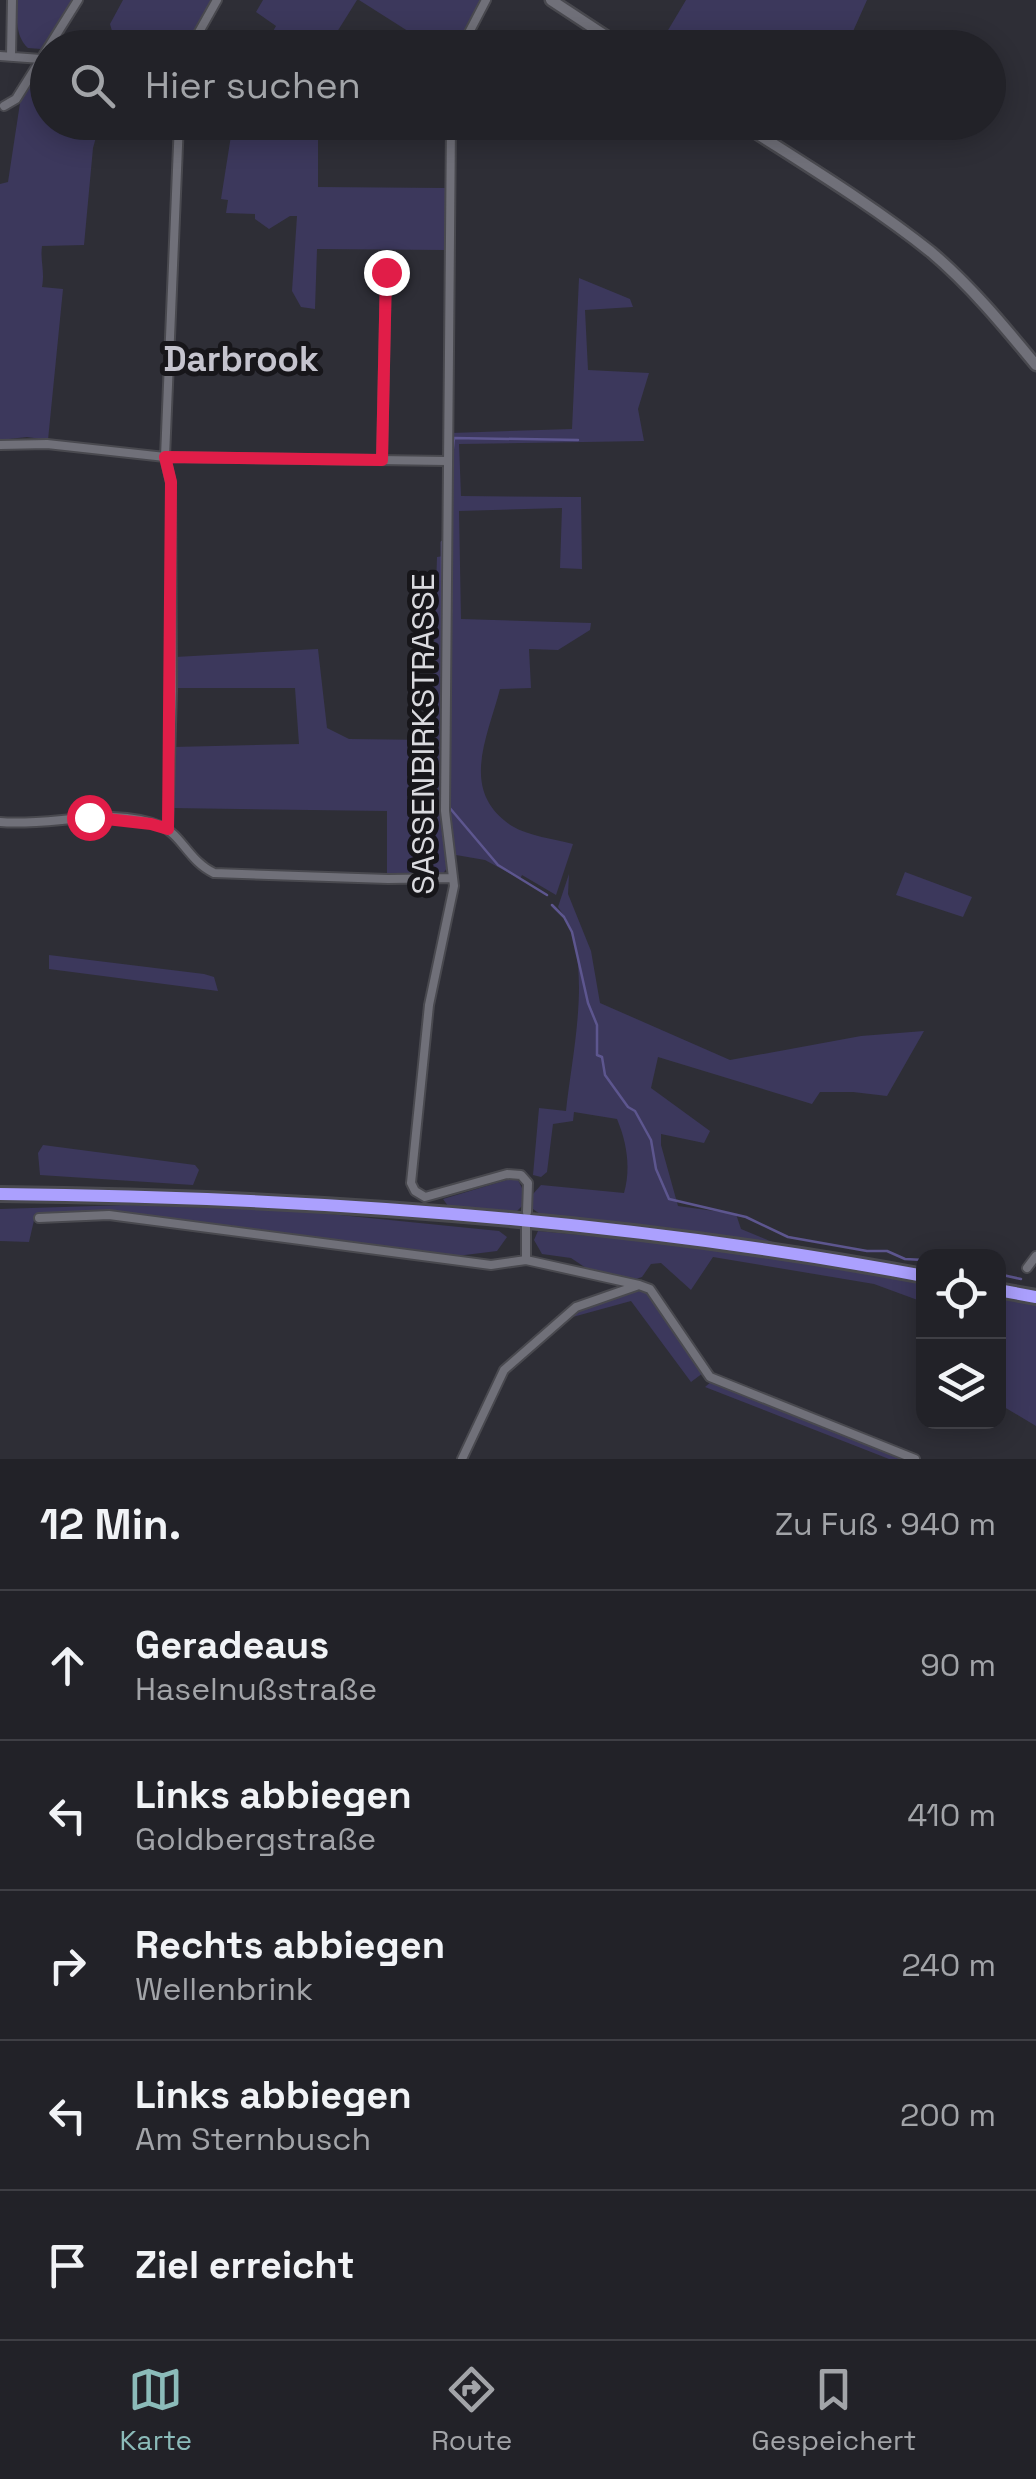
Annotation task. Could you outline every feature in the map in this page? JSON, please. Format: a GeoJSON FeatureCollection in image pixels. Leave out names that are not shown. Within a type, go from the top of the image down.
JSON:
{"type":"FeatureCollection","features":[{"type":"Feature","properties":{"kind":"highway"},"geometry":{"type":"LineString","coordinates":[[0,1194],[198,1198],[495,1218],[713,1243],[916,1275]]}},
{"type":"Feature","properties":{"kind":"highway"},"geometry":{"type":"LineString","coordinates":[[1006,1291],[1036,1297]]}},
{"type":"Feature","properties":{"kind":"street"},"geometry":{"type":"LineString","coordinates":[[12,0],[12,56]]}},
{"type":"Feature","properties":{"kind":"street"},"geometry":{"type":"LineString","coordinates":[[59,30],[78,0]]}},
{"type":"Feature","properties":{"kind":"street"},"geometry":{"type":"LineString","coordinates":[[200,30],[217,0]]}},
{"type":"Feature","properties":{"kind":"street"},"geometry":{"type":"LineString","coordinates":[[470,30],[486,0]]}},
{"type":"Feature","properties":{"kind":"street"},"geometry":{"type":"LineString","coordinates":[[550,0],[596,30]]}},
{"type":"Feature","properties":{"kind":"street"},"geometry":{"type":"LineString","coordinates":[[0,56],[30,58]]}},
{"type":"Feature","properties":{"kind":"street"},"geometry":{"type":"LineString","coordinates":[[4,106],[16,99],[30,77]]}},
{"type":"Feature","properties":{"kind":"street"},"geometry":{"type":"LineString","coordinates":[[168,829],[171,482],[165,457],[179,140]]}},
{"type":"Feature","properties":{"kind":"street","name":"SASSENBIRKSTRASSE"},"geometry":{"type":"LineString","coordinates":[[451,140],[445,810],[454,886],[429,1005],[411,1183],[425,1197],[507,1174],[521,1175],[528,1183],[527,1212]]}},
{"type":"Feature","properties":{"kind":"street"},"geometry":{"type":"LineString","coordinates":[[766,140],[891,222],[932,254],[976,296],[1036,364]]}},
{"type":"Feature","properties":{"kind":"street"},"geometry":{"type":"LineString","coordinates":[[382,460],[386,272]]}},
{"type":"Feature","properties":{"kind":"street"},"geometry":{"type":"LineString","coordinates":[[0,444],[47,444],[165,457],[447,461]]}},
{"type":"Feature","properties":{"kind":"street"},"geometry":{"type":"LineString","coordinates":[[0,822],[89,817],[151,824],[168,829],[202,868],[214,873],[453,878]]}},
{"type":"Feature","properties":{"kind":"street"},"geometry":{"type":"LineString","coordinates":[[40,1218],[109,1215],[491,1265],[526,1260],[650,1289],[710,1377],[915,1459]]}},
{"type":"Feature","properties":{"kind":"street"},"geometry":{"type":"LineString","coordinates":[[526,1226],[526,1260]]}},
{"type":"Feature","properties":{"kind":"street"},"geometry":{"type":"LineString","coordinates":[[1027,1268],[1036,1256]]}},
{"type":"Feature","properties":{"kind":"street"},"geometry":{"type":"LineString","coordinates":[[462,1459],[504,1370],[576,1307],[639,1286]]}},
{"type":"Feature","properties":{"kind":"shaded area"},"geometry":{"type":"Polygon","coordinates":[[[16,0],[72,0],[53,30],[30,30],[30,48],[17,26],[16,0]]]}},
{"type":"Feature","properties":{"kind":"shaded area"},"geometry":{"type":"Polygon","coordinates":[[[123,0],[213,0],[195,30],[112,30],[110,24],[123,0]]]}},
{"type":"Feature","properties":{"kind":"shaded area"},"geometry":{"type":"Polygon","coordinates":[[[263,0],[357,0],[338,30],[274,30],[276,26],[256,12],[263,0]]]}},
{"type":"Feature","properties":{"kind":"shaded area"},"geometry":{"type":"Polygon","coordinates":[[[359,0],[480,0],[464,30],[406,30],[359,0]]]}},
{"type":"Feature","properties":{"kind":"shaded area"},"geometry":{"type":"Polygon","coordinates":[[[686,0],[867,0],[854,30],[668,30],[686,0]]]}},
{"type":"Feature","properties":{"kind":"shaded area"},"geometry":{"type":"Polygon","coordinates":[[[30,86],[30,140],[95,140],[84,245],[42,246],[42,287],[63,289],[48,440],[0,440],[0,184],[8,182],[20,103],[30,86]]]}},
{"type":"Feature","properties":{"kind":"shaded area"},"geometry":{"type":"Polygon","coordinates":[[[230,140],[318,140],[318,187],[445,188],[445,250],[317,249],[315,309],[301,307],[292,291],[297,216],[269,229],[255,219],[255,214],[226,213],[228,200],[221,199],[230,140]]]}},
{"type":"Feature","properties":{"kind":"shaded area"},"geometry":{"type":"Polygon","coordinates":[[[579,278],[630,299],[633,307],[585,310],[588,370],[649,373],[638,409],[644,441],[459,444],[461,496],[581,497],[582,569],[560,568],[562,508],[459,511],[461,619],[591,623],[590,630],[558,650],[529,649],[531,688],[500,689],[481,763],[486,797],[496,812],[518,829],[573,844],[556,895],[485,860],[456,855],[450,818],[440,819],[447,868],[442,875],[387,876],[387,811],[171,808],[173,747],[299,744],[295,688],[175,688],[175,657],[318,649],[327,728],[349,739],[431,740],[437,557],[450,555],[451,433],[572,429],[579,278]]]}},
{"type":"Feature","properties":{"kind":"shaded area"},"geometry":{"type":"Polygon","coordinates":[[[905,872],[972,897],[963,917],[896,895],[905,872]]]}},
{"type":"Feature","properties":{"kind":"shaded area"},"geometry":{"type":"Polygon","coordinates":[[[569,874],[568,894],[591,951],[600,1003],[730,1060],[861,1036],[924,1031],[887,1096],[820,1092],[812,1104],[658,1057],[651,1088],[710,1131],[704,1143],[661,1134],[678,1206],[736,1214],[741,1229],[775,1243],[540,1214],[533,1209],[533,1194],[541,1185],[624,1193],[627,1174],[625,1146],[617,1119],[574,1112],[573,1121],[553,1124],[547,1172],[541,1177],[533,1175],[539,1108],[566,1111],[576,1033],[576,951],[570,927],[558,907],[569,874]]]}},
{"type":"Feature","properties":{"kind":"shaded area"},"geometry":{"type":"Polygon","coordinates":[[[49,955],[204,974],[214,977],[218,991],[49,969],[49,955]]]}},
{"type":"Feature","properties":{"kind":"shaded area"},"geometry":{"type":"Polygon","coordinates":[[[43,1145],[195,1165],[199,1170],[193,1185],[40,1175],[38,1153],[43,1145]]]}},
{"type":"Feature","properties":{"kind":"shaded area"},"geometry":{"type":"Polygon","coordinates":[[[518,1180],[522,1188],[522,1206],[517,1211],[448,1206],[443,1199],[518,1180]]]}},
{"type":"Feature","properties":{"kind":"shaded area"},"geometry":{"type":"Polygon","coordinates":[[[126,1205],[300,1211],[499,1231],[507,1237],[497,1251],[457,1256],[108,1213],[35,1216],[29,1242],[0,1241],[0,1209],[126,1205]]]}},
{"type":"Feature","properties":{"kind":"shaded area"},"geometry":{"type":"Polygon","coordinates":[[[538,1231],[719,1248],[916,1281],[916,1299],[874,1284],[713,1257],[691,1290],[661,1263],[651,1264],[636,1279],[586,1268],[571,1258],[542,1254],[534,1240],[538,1231]]]}},
{"type":"Feature","properties":{"kind":"shaded area"},"geometry":{"type":"Polygon","coordinates":[[[633,1288],[647,1293],[703,1373],[691,1382],[631,1301],[569,1318],[576,1311],[633,1288]]]}},
{"type":"Feature","properties":{"kind":"shaded area"},"geometry":{"type":"Polygon","coordinates":[[[1006,1296],[1036,1302],[1036,1426],[1006,1408],[1006,1296]]]}},
{"type":"Feature","properties":{"kind":"shaded area"},"geometry":{"type":"Polygon","coordinates":[[[712,1381],[909,1459],[889,1459],[705,1387],[712,1381]]]}},
{"type":"Feature","properties":{"kind":"waterway"},"geometry":{"type":"LineString","coordinates":[[452,456],[454,438],[578,440]]}},
{"type":"Feature","properties":{"kind":"waterway"},"geometry":{"type":"LineString","coordinates":[[442,542],[442,676]]}},
{"type":"Feature","properties":{"kind":"waterway"},"geometry":{"type":"LineString","coordinates":[[451,558],[451,601]]}},
{"type":"Feature","properties":{"kind":"waterway"},"geometry":{"type":"LineString","coordinates":[[450,634],[451,610]]}},
{"type":"Feature","properties":{"kind":"waterway"},"geometry":{"type":"LineString","coordinates":[[442,693],[442,752]]}},
{"type":"Feature","properties":{"kind":"waterway"},"geometry":{"type":"LineString","coordinates":[[449,807],[498,865],[547,895]]}},
{"type":"Feature","properties":{"kind":"waterway"},"geometry":{"type":"LineString","coordinates":[[552,905],[572,932],[597,1025],[597,1055],[602,1057],[605,1075],[635,1111],[651,1140],[656,1169],[669,1199],[746,1217],[788,1237],[887,1251],[916,1260]]}},
{"type":"Feature","properties":{"kind":"waterway"},"geometry":{"type":"LineString","coordinates":[[1006,1276],[1021,1279]]}},
{"type":"Feature","properties":{"kind":"district","name":"Darbrook"},"geometry":{"type":"Point","coordinates":[241,359]}},
{"type":"Feature","properties":{"kind":"route"},"geometry":{"type":"LineString","coordinates":[[89,817],[168,829],[171,482],[165,457],[382,460],[386,272]]}}]}
